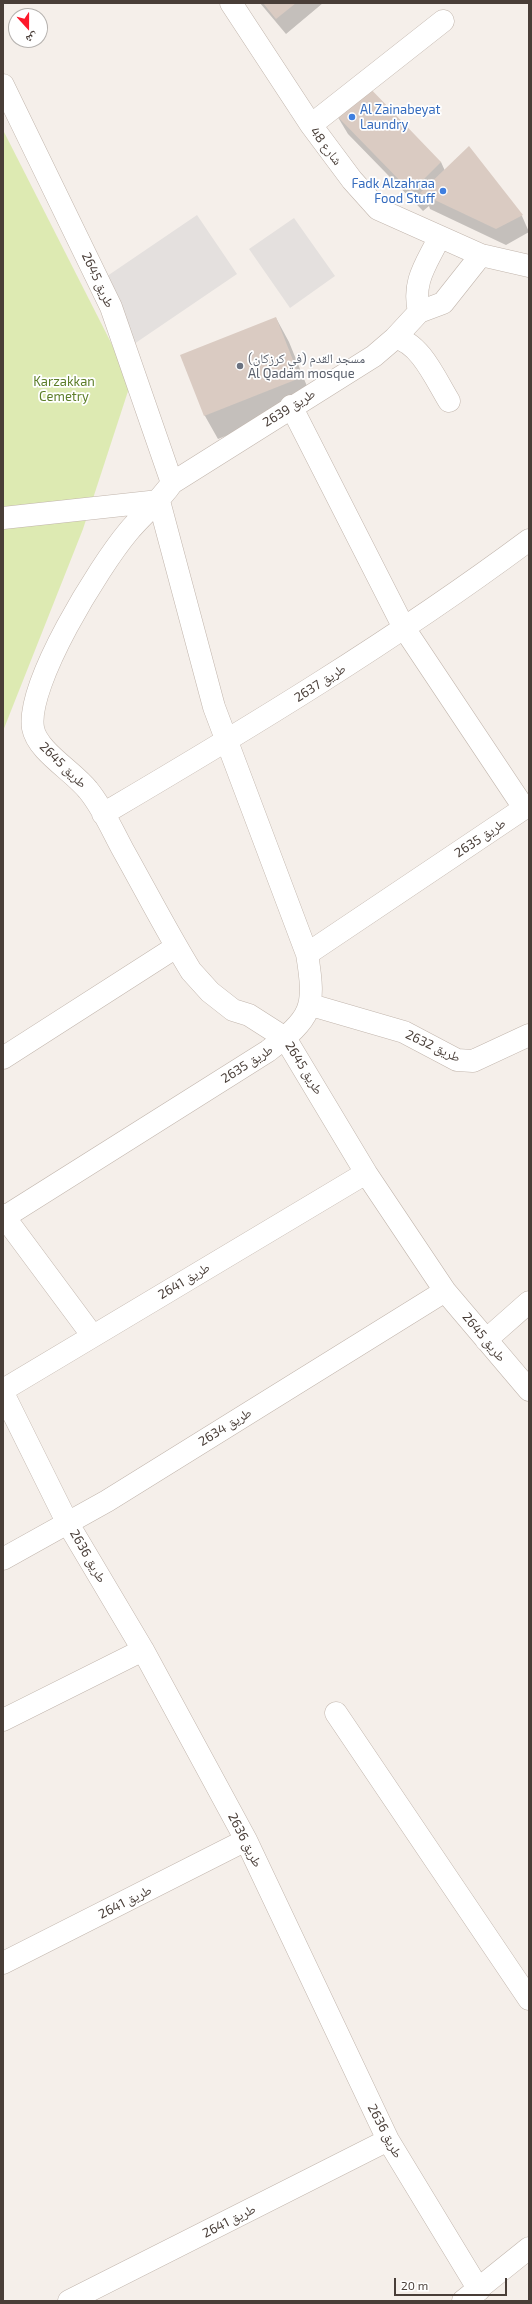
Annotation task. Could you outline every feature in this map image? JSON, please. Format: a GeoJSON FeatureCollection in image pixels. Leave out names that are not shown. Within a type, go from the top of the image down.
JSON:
{"type":"FeatureCollection","features":[{"type":"Feature","properties":{"kind":"street","name":"شارع 48"},"geometry":{"type":"LineString","coordinates":[[231,3],[311,125],[352,180],[378,209],[439,238],[481,255],[520,264]]}},
{"type":"Feature","properties":{"kind":"street"},"geometry":{"type":"LineString","coordinates":[[311,125],[443,21]]}},
{"type":"Feature","properties":{"kind":"street","name":"طريق 2645"},"geometry":{"type":"LineString","coordinates":[[3,85],[112,307],[172,483]]}},
{"type":"Feature","properties":{"kind":"street"},"geometry":{"type":"LineString","coordinates":[[419,312],[416,298],[416,287],[439,238]]}},
{"type":"Feature","properties":{"kind":"street"},"geometry":{"type":"LineString","coordinates":[[520,264],[529,251]]}},
{"type":"Feature","properties":{"kind":"street","name":"طريق 2639"},"geometry":{"type":"LineString","coordinates":[[159,502],[172,483],[291,406],[374,356],[396,338],[419,312],[443,303],[481,255]]}},
{"type":"Feature","properties":{"kind":"street"},"geometry":{"type":"LineString","coordinates":[[396,338],[405,340],[416,348],[449,401]]}},
{"type":"Feature","properties":{"kind":"street"},"geometry":{"type":"LineString","coordinates":[[291,406],[404,628],[527,807]]}},
{"type":"Feature","properties":{"kind":"street"},"geometry":{"type":"LineString","coordinates":[[3,518],[68,510],[159,502],[204,675],[226,742],[306,954]]}},
{"type":"Feature","properties":{"kind":"street","name":"طريق 2645"},"geometry":{"type":"LineString","coordinates":[[159,502],[128,532],[84,597],[60,641],[34,705],[33,729],[38,740],[46,750],[76,776],[89,791],[104,814],[176,947],[191,971],[210,992],[233,1010],[249,1015],[285,1038],[366,1173],[445,1291],[529,1390]]}},
{"type":"Feature","properties":{"kind":"street","name":"طريق 2637"},"geometry":{"type":"LineString","coordinates":[[104,814],[226,742],[404,628],[529,540]]}},
{"type":"Feature","properties":{"kind":"street","name":"طريق 2635"},"geometry":{"type":"LineString","coordinates":[[92,1335],[4,1217],[261,1056],[285,1038],[305,1019],[311,1004],[312,984],[306,954],[527,807]]}},
{"type":"Feature","properties":{"kind":"street"},"geometry":{"type":"LineString","coordinates":[[3,1058],[176,947]]}},
{"type":"Feature","properties":{"kind":"street","name":"طريق 2632"},"geometry":{"type":"LineString","coordinates":[[311,1004],[404,1032],[457,1060],[473,1061],[525,1043]]}},
{"type":"Feature","properties":{"kind":"street","name":"طريق 2641"},"geometry":{"type":"LineString","coordinates":[[3,1391],[92,1335],[366,1173]]}},
{"type":"Feature","properties":{"kind":"street","name":"طريق 2634"},"geometry":{"type":"LineString","coordinates":[[3,1559],[107,1501],[445,1291]]}},
{"type":"Feature","properties":{"kind":"street"},"geometry":{"type":"LineString","coordinates":[[486,1340],[529,1302]]}},
{"type":"Feature","properties":{"kind":"street","name":"طريق 2636"},"geometry":{"type":"LineString","coordinates":[[3,1391],[67,1522],[143,1650],[246,1840],[388,2140],[471,2296]]}},
{"type":"Feature","properties":{"kind":"street"},"geometry":{"type":"LineString","coordinates":[[3,1720],[143,1650]]}},
{"type":"Feature","properties":{"kind":"street"},"geometry":{"type":"LineString","coordinates":[[336,1713],[529,1999]]}},
{"type":"Feature","properties":{"kind":"street","name":"طريق 2641"},"geometry":{"type":"LineString","coordinates":[[3,1963],[246,1840]]}},
{"type":"Feature","properties":{"kind":"street","name":"طريق 2641"},"geometry":{"type":"LineString","coordinates":[[69,2301],[388,2140]]}},
{"type":"Feature","properties":{"kind":"street"},"geometry":{"type":"LineString","coordinates":[[471,2296],[529,2248]]}},
{"type":"Feature","properties":{"kind":"green space","name":"Karzakkan Cemetry"},"geometry":{"type":"Polygon","coordinates":[[[3,130],[131,382],[83,529],[3,731],[3,130]]]}},
{"type":"Feature","properties":{"kind":"shaded area"},"geometry":{"type":"Polygon","coordinates":[[[197,215],[237,274],[134,344],[94,285],[197,215]]]}},
{"type":"Feature","properties":{"kind":"shaded area"},"geometry":{"type":"Polygon","coordinates":[[[294,218],[335,276],[290,308],[249,249],[294,218]]]}},
{"type":"Feature","properties":{"kind":"building"},"geometry":{"type":"Polygon","coordinates":[[[263,3],[296,3],[276,19],[263,3]]]}},
{"type":"Feature","properties":{"kind":"building"},"geometry":{"type":"Polygon","coordinates":[[[366,84],[441,162],[411,192],[335,114],[366,84]]]}},
{"type":"Feature","properties":{"kind":"building"},"geometry":{"type":"Polygon","coordinates":[[[469,146],[523,215],[496,229],[420,193],[469,146]]]}},
{"type":"Feature","properties":{"kind":"building","name":"مسجد القدم (في كرزكان) Al Qadam mosque"},"geometry":{"type":"Polygon","coordinates":[[[276,317],[300,378],[204,416],[180,355],[276,317]]]}},
{"type":"Feature","properties":{"kind":"place","name":"Al Zainabeyat Laundry"},"geometry":{"type":"Point","coordinates":[352,117]}},
{"type":"Feature","properties":{"kind":"place","name":"Fadk Alzahraa Food Stuff"},"geometry":{"type":"Point","coordinates":[443,191]}},
{"type":"Feature","properties":{"kind":"place","name":"مسجد القدم (في كرزكان) Al Qadam mosque"},"geometry":{"type":"Point","coordinates":[240,366]}}]}
